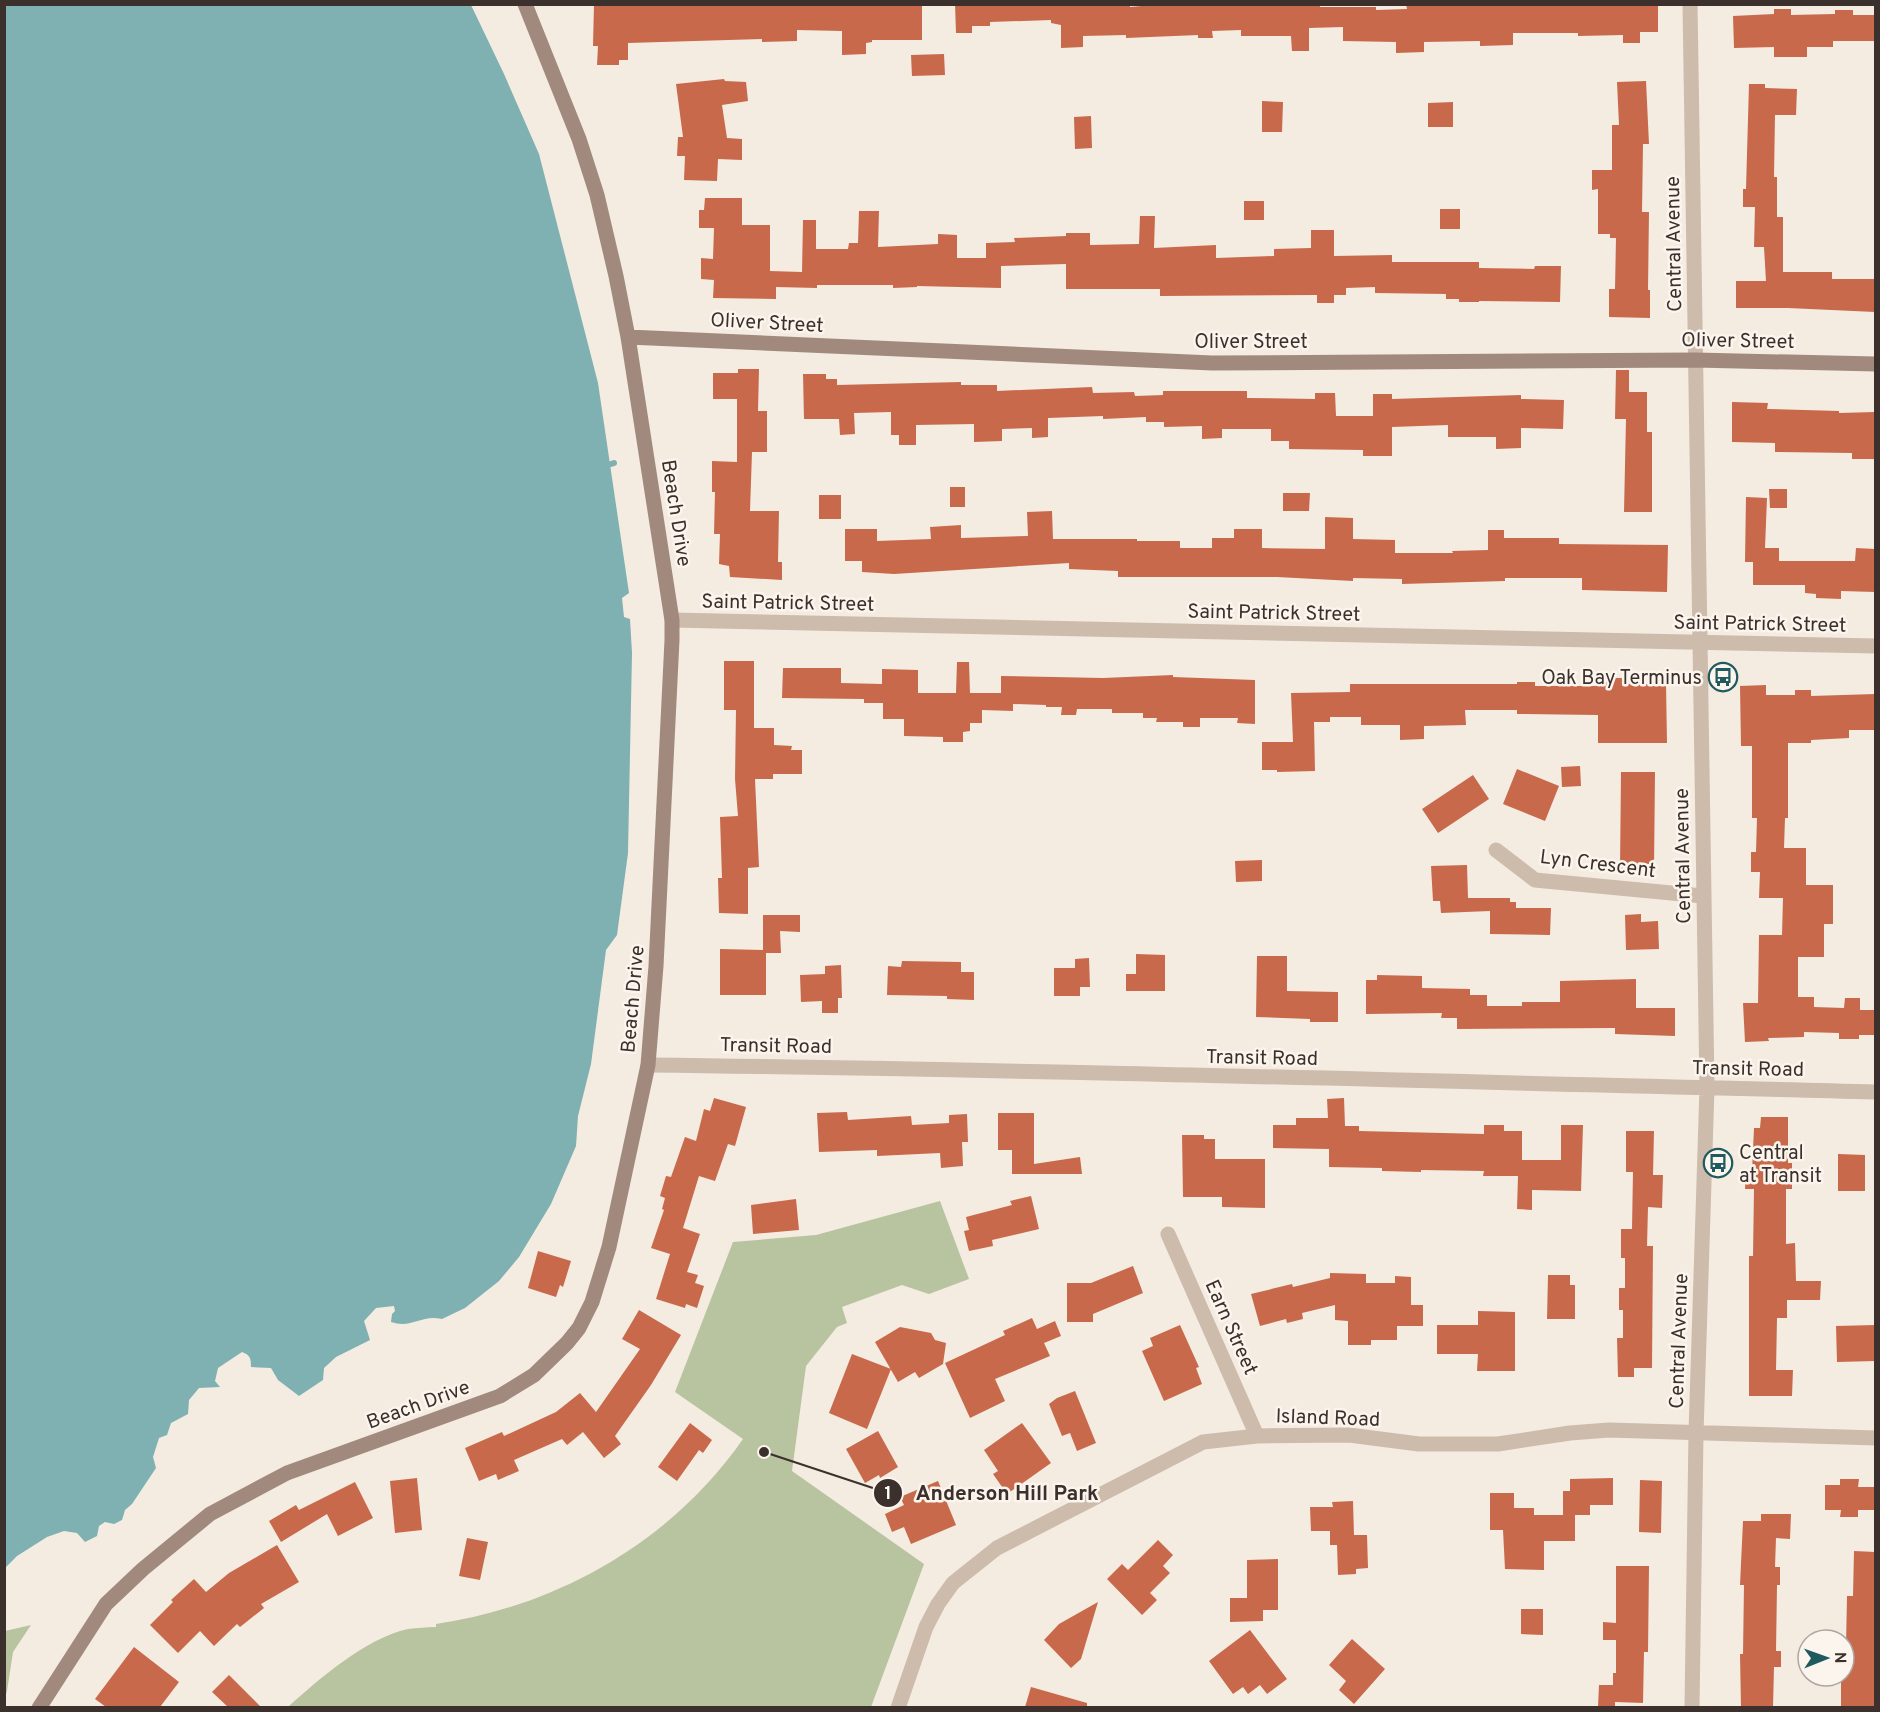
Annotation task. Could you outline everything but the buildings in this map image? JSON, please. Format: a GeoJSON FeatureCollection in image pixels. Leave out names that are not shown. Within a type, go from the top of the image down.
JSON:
{"type":"FeatureCollection","features":[{"type":"Feature","properties":{"kind":"main road","name":"Beach Drive"},"geometry":{"type":"LineString","coordinates":[[39,1707],[106,1604],[161,1553],[210,1514],[287,1473],[500,1396],[534,1375],[579,1328],[592,1302],[609,1247],[648,1065],[656,966],[672,620],[628,336],[616,276],[594,184],[579,139],[525,4]]}},
{"type":"Feature","properties":{"kind":"main road","name":"Oliver Street"},"geometry":{"type":"LineString","coordinates":[[628,336],[1212,363],[1695,360],[1875,364]]}},
{"type":"Feature","properties":{"kind":"street","name":"Central Avenue"},"geometry":{"type":"LineString","coordinates":[[1690,4],[1707,1088],[1696,1433],[1692,1707]]}},
{"type":"Feature","properties":{"kind":"street","name":"Saint Patrick Street"},"geometry":{"type":"LineString","coordinates":[[672,620],[1875,646]]}},
{"type":"Feature","properties":{"kind":"street","name":"Lyn Crescent"},"geometry":{"type":"LineString","coordinates":[[1496,850],[1535,880],[1703,896]]}},
{"type":"Feature","properties":{"kind":"street","name":"Transit Road"},"geometry":{"type":"LineString","coordinates":[[648,1065],[987,1069],[1138,1075],[1875,1092]]}},
{"type":"Feature","properties":{"kind":"street","name":"Earn Street"},"geometry":{"type":"LineString","coordinates":[[1168,1234],[1257,1436]]}},
{"type":"Feature","properties":{"kind":"street","name":"Island Road"},"geometry":{"type":"LineString","coordinates":[[898,1707],[926,1627],[938,1604],[953,1583],[997,1548],[1203,1442],[1257,1436],[1349,1435],[1419,1444],[1498,1444],[1570,1432],[1599,1431],[1875,1438]]}},
{"type":"Feature","properties":{"kind":"green space"},"geometry":{"type":"Polygon","coordinates":[[[940,1201],[969,1279],[929,1294],[902,1285],[842,1307],[847,1323],[837,1327],[806,1366],[792,1471],[924,1564],[871,1707],[288,1707],[344,1661],[376,1641],[408,1629],[436,1627],[436,1624],[482,1615],[526,1602],[609,1563],[647,1538],[682,1508],[714,1475],[743,1439],[675,1392],[733,1242],[816,1235],[940,1201]]]}},
{"type":"Feature","properties":{"kind":"green space"},"geometry":{"type":"Polygon","coordinates":[[[31,1625],[13,1652],[5,1698],[5,1631],[31,1625]]]}},
{"type":"Feature","properties":{"kind":"water"},"geometry":{"type":"Polygon","coordinates":[[[5,4],[471,5],[539,154],[598,383],[629,593],[622,598],[624,617],[630,619],[632,653],[628,853],[617,935],[606,950],[591,1064],[578,1116],[576,1146],[551,1204],[519,1257],[499,1281],[465,1308],[442,1319],[428,1318],[398,1324],[391,1322],[395,1311],[394,1306],[376,1308],[364,1321],[370,1340],[336,1357],[324,1368],[323,1380],[299,1396],[278,1380],[271,1368],[251,1367],[250,1357],[242,1352],[218,1368],[215,1381],[220,1387],[199,1388],[189,1400],[188,1414],[171,1423],[167,1435],[159,1438],[153,1457],[156,1468],[132,1504],[125,1510],[122,1520],[114,1524],[105,1522],[99,1526],[97,1536],[85,1542],[77,1533],[64,1531],[47,1537],[17,1556],[5,1568],[5,4]]]}},
{"type":"Feature","properties":{"kind":"place","name":"Oak Bay Terminus"},"geometry":{"type":"Point","coordinates":[1723,677]}},
{"type":"Feature","properties":{"kind":"place","name":"Central at Transit"},"geometry":{"type":"Point","coordinates":[1718,1163]}},
{"type":"Feature","properties":{"kind":"place","name":"Anderson Hill Park"},"geometry":{"type":"Point","coordinates":[764,1452]}}]}
